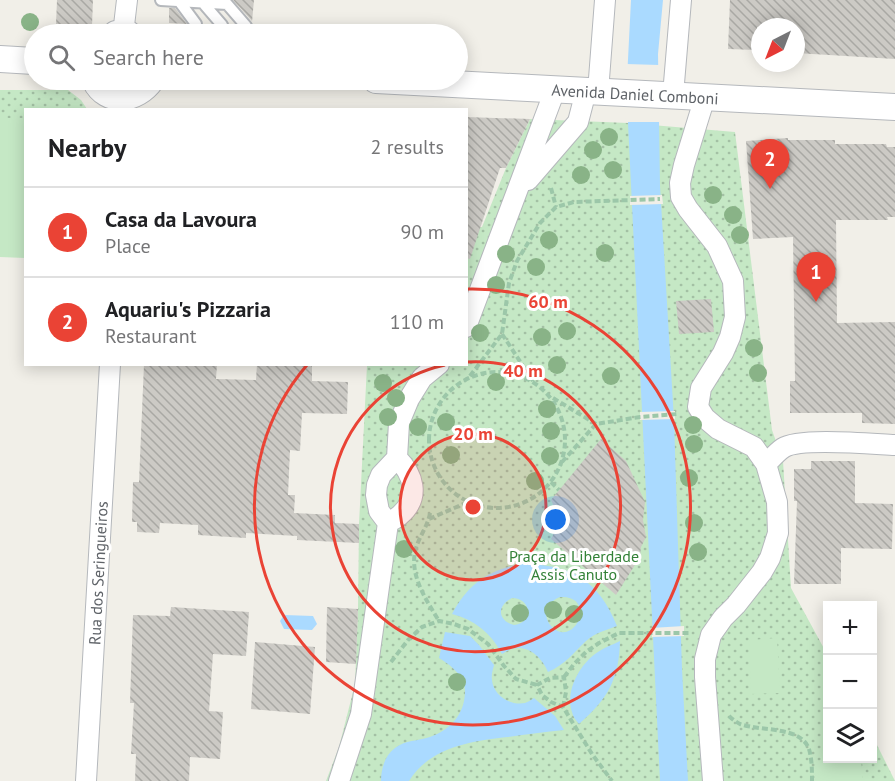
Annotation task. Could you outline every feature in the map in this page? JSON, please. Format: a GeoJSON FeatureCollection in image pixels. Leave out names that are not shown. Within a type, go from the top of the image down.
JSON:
{"type":"FeatureCollection","features":[{"type":"Feature","properties":{"kind":"street"},"geometry":{"type":"LineString","coordinates":[[123,24],[127,0]]}},
{"type":"Feature","properties":{"kind":"street"},"geometry":{"type":"LineString","coordinates":[[519,190],[578,122],[592,92],[605,0]]}},
{"type":"Feature","properties":{"kind":"street"},"geometry":{"type":"LineString","coordinates":[[666,95],[681,0]]}},
{"type":"Feature","properties":{"kind":"street"},"geometry":{"type":"LineString","coordinates":[[0,59],[24,60]]}},
{"type":"Feature","properties":{"kind":"street","name":"Avenida Daniel Comboni"},"geometry":{"type":"LineString","coordinates":[[468,85],[895,107]]}},
{"type":"Feature","properties":{"kind":"street"},"geometry":{"type":"LineString","coordinates":[[103,90],[124,103],[142,90]]}},
{"type":"Feature","properties":{"kind":"street"},"geometry":{"type":"LineString","coordinates":[[468,322],[555,90]]}},
{"type":"Feature","properties":{"kind":"street"},"geometry":{"type":"LineString","coordinates":[[705,97],[684,165],[680,183],[681,197],[717,246],[733,281],[735,317],[723,353],[701,388],[698,407],[705,418],[718,429],[754,447],[766,464],[777,501],[778,533],[770,558],[762,572],[711,635],[705,659],[705,677],[713,781]]}},
{"type":"Feature","properties":{"kind":"street","name":"Rua dos Seringueiros"},"geometry":{"type":"LineString","coordinates":[[86,781],[110,366]]}},
{"type":"Feature","properties":{"kind":"street"},"geometry":{"type":"LineString","coordinates":[[339,781],[361,714],[388,523],[379,511],[376,485],[381,475],[397,458],[399,423],[409,399],[422,378],[437,366]]}},
{"type":"Feature","properties":{"kind":"street"},"geometry":{"type":"LineString","coordinates":[[766,464],[782,448],[797,443],[895,445]]}},
{"type":"Feature","properties":{"kind":"street"},"geometry":{"type":"LineString","coordinates":[[388,523],[402,514],[410,502],[413,491],[412,480],[406,467],[397,458]]}},
{"type":"Feature","properties":{"kind":"lane"},"geometry":{"type":"LineString","coordinates":[[161,0],[227,4],[244,24]]}},
{"type":"Feature","properties":{"kind":"lane"},"geometry":{"type":"LineString","coordinates":[[196,24],[198,2]]}},
{"type":"Feature","properties":{"kind":"lane"},"geometry":{"type":"LineString","coordinates":[[198,2],[221,24]]}},
{"type":"Feature","properties":{"kind":"path"},"geometry":{"type":"LineString","coordinates":[[470,376],[502,334],[509,284],[517,261],[540,223],[556,207],[574,202],[662,199]]}},
{"type":"Feature","properties":{"kind":"path"},"geometry":{"type":"LineString","coordinates":[[502,334],[535,383],[551,397],[596,424]]}},
{"type":"Feature","properties":{"kind":"path"},"geometry":{"type":"LineString","coordinates":[[535,383],[514,374],[492,371],[470,376],[451,388],[437,406],[430,426],[429,449],[436,470],[450,489],[468,502],[491,508],[514,506],[535,497],[551,482],[562,462],[596,424],[640,417],[675,415]]}},
{"type":"Feature","properties":{"kind":"path"},"geometry":{"type":"LineString","coordinates":[[551,397],[562,417],[566,439],[562,462]]}},
{"type":"Feature","properties":{"kind":"path"},"geometry":{"type":"LineString","coordinates":[[551,482],[559,490]]}},
{"type":"Feature","properties":{"kind":"path"},"geometry":{"type":"LineString","coordinates":[[439,621],[420,587],[413,565],[416,548],[429,519],[468,502]]}},
{"type":"Feature","properties":{"kind":"path"},"geometry":{"type":"LineString","coordinates":[[388,665],[422,627],[439,621],[468,629],[488,644],[516,679],[537,685],[550,678],[564,677]]}},
{"type":"Feature","properties":{"kind":"path"},"geometry":{"type":"LineString","coordinates":[[562,707],[566,693],[564,677],[573,664],[599,643],[620,633],[683,632]]}},
{"type":"Feature","properties":{"kind":"path"},"geometry":{"type":"LineString","coordinates":[[537,685],[542,695],[562,707],[612,781]]}},
{"type":"Feature","properties":{"kind":"path"},"geometry":{"type":"LineString","coordinates":[[707,700],[716,703],[725,714],[749,727],[791,733],[803,738],[810,751],[813,781]]}},
{"type":"Feature","properties":{"kind":"green space"},"geometry":{"type":"Polygon","coordinates":[[[0,90],[68,90],[81,100],[86,108],[24,108],[24,118],[0,118],[0,90]]]}},
{"type":"Feature","properties":{"kind":"green space"},"geometry":{"type":"Polygon","coordinates":[[[0,118],[24,118],[24,258],[0,257],[0,118]]]}},
{"type":"Feature","properties":{"kind":"green space","name":"Praça da Liberdade Assis Canuto"},"geometry":{"type":"Polygon","coordinates":[[[530,119],[628,123],[735,132],[772,430],[783,461],[791,588],[823,647],[823,763],[877,763],[877,745],[895,781],[326,781],[339,747],[355,684],[359,524],[367,366],[468,366],[468,227],[482,227],[506,168],[530,119]]]}},
{"type":"Feature","properties":{"kind":"green space"},"geometry":{"type":"Polygon","coordinates":[[[777,638],[780,693],[751,694],[749,640],[777,638]]]}},
{"type":"Feature","properties":{"kind":"green space"},"geometry":{"type":"Polygon","coordinates":[[[815,763],[861,763],[863,781],[816,781],[815,763]]]}},
{"type":"Feature","properties":{"kind":"water"},"geometry":{"type":"Polygon","coordinates":[[[631,0],[663,0],[658,54],[660,186],[674,420],[688,781],[660,781],[628,123],[627,79],[631,0]]]}},
{"type":"Feature","properties":{"kind":"water"},"geometry":{"type":"Polygon","coordinates":[[[521,564],[554,567],[580,577],[601,596],[617,626],[589,638],[564,662],[548,672],[540,659],[529,651],[516,648],[502,654],[482,628],[452,614],[465,594],[480,580],[521,564]],[[560,597],[552,602],[546,614],[552,627],[561,632],[575,627],[580,611],[578,604],[572,599],[560,597]],[[512,598],[503,605],[502,617],[514,625],[520,624],[527,616],[528,610],[522,601],[512,598]]]}},
{"type":"Feature","properties":{"kind":"water"},"geometry":{"type":"Polygon","coordinates":[[[284,615],[313,616],[317,624],[312,630],[284,629],[280,621],[284,615]]]}},
{"type":"Feature","properties":{"kind":"water"},"geometry":{"type":"Polygon","coordinates":[[[445,632],[470,636],[479,645],[494,665],[493,685],[499,695],[514,703],[526,703],[534,698],[555,716],[564,730],[466,744],[428,760],[409,781],[381,781],[384,763],[389,754],[399,745],[437,734],[450,726],[459,715],[464,701],[465,687],[461,677],[453,668],[439,658],[445,632]]]}},
{"type":"Feature","properties":{"kind":"water"},"geometry":{"type":"Polygon","coordinates":[[[620,641],[617,666],[610,687],[598,706],[579,724],[570,704],[575,680],[589,659],[604,648],[620,641]]]}},
{"type":"Feature","properties":{"kind":"pier"},"geometry":{"type":"Polygon","coordinates":[[[626,64],[659,65],[659,122],[625,122],[626,64]]]}},
{"type":"Feature","properties":{"kind":"pier"},"geometry":{"type":"Polygon","coordinates":[[[662,195],[663,204],[630,205],[630,196],[662,195]]]}},
{"type":"Feature","properties":{"kind":"pier"},"geometry":{"type":"Polygon","coordinates":[[[675,411],[675,419],[640,420],[640,412],[675,411]]]}},
{"type":"Feature","properties":{"kind":"pier"},"geometry":{"type":"Polygon","coordinates":[[[684,626],[684,636],[652,637],[651,628],[684,626]]]}},
{"type":"Feature","properties":{"kind":"building"},"geometry":{"type":"Polygon","coordinates":[[[57,0],[93,0],[92,24],[56,24],[57,0]]]}},
{"type":"Feature","properties":{"kind":"building"},"geometry":{"type":"Polygon","coordinates":[[[233,0],[254,0],[252,22],[252,21],[233,0]]]}},
{"type":"Feature","properties":{"kind":"building"},"geometry":{"type":"Polygon","coordinates":[[[730,0],[895,0],[895,59],[805,54],[805,18],[751,18],[751,50],[728,49],[730,0]]]}},
{"type":"Feature","properties":{"kind":"building"},"geometry":{"type":"Polygon","coordinates":[[[169,8],[175,8],[187,24],[169,23],[169,8]]]}},
{"type":"Feature","properties":{"kind":"building"},"geometry":{"type":"Polygon","coordinates":[[[468,117],[530,119],[506,168],[500,168],[470,259],[468,258],[468,117]]]}},
{"type":"Feature","properties":{"kind":"building"},"geometry":{"type":"Polygon","coordinates":[[[788,138],[788,140],[835,140],[835,144],[886,144],[887,147],[895,147],[895,217],[887,217],[888,220],[836,220],[837,323],[895,322],[895,424],[862,423],[862,413],[790,413],[790,381],[795,381],[793,237],[753,239],[746,141],[788,138]]]}},
{"type":"Feature","properties":{"kind":"building"},"geometry":{"type":"Polygon","coordinates":[[[711,299],[714,332],[679,334],[676,301],[711,299]]]}},
{"type":"Feature","properties":{"kind":"building"},"geometry":{"type":"Polygon","coordinates":[[[144,366],[217,366],[216,379],[256,380],[257,366],[312,366],[312,381],[348,382],[347,414],[302,413],[300,451],[290,450],[288,495],[295,495],[294,513],[335,515],[335,523],[359,524],[359,543],[297,540],[297,536],[246,533],[246,538],[198,535],[198,525],[160,523],[159,533],[137,532],[137,522],[132,522],[133,482],[139,482],[144,366]]]}},
{"type":"Feature","properties":{"kind":"building"},"geometry":{"type":"Polygon","coordinates":[[[601,439],[626,461],[645,502],[643,520],[646,537],[641,547],[640,557],[616,595],[551,539],[558,520],[551,500],[601,439]]]}},
{"type":"Feature","properties":{"kind":"building"},"geometry":{"type":"Polygon","coordinates":[[[811,461],[855,461],[855,503],[893,504],[892,549],[841,548],[841,584],[794,584],[797,501],[794,501],[794,469],[811,469],[811,461]]]}},
{"type":"Feature","properties":{"kind":"building"},"geometry":{"type":"Polygon","coordinates":[[[171,607],[249,612],[246,656],[213,654],[209,711],[223,712],[220,759],[190,757],[189,781],[135,781],[136,754],[131,754],[134,703],[130,703],[133,615],[170,616],[171,607]]]}},
{"type":"Feature","properties":{"kind":"building"},"geometry":{"type":"Polygon","coordinates":[[[327,607],[358,609],[356,664],[326,662],[327,607]]]}},
{"type":"Feature","properties":{"kind":"building"},"geometry":{"type":"Polygon","coordinates":[[[255,642],[315,647],[310,714],[251,709],[255,642]]]}},
{"type":"Feature","properties":{"kind":"place","name":"Aquariu's Pizzaria"},"geometry":{"type":"Point","coordinates":[770,189]}},
{"type":"Feature","properties":{"kind":"place","name":"Casa da Lavoura"},"geometry":{"type":"Point","coordinates":[816,302]}}]}
